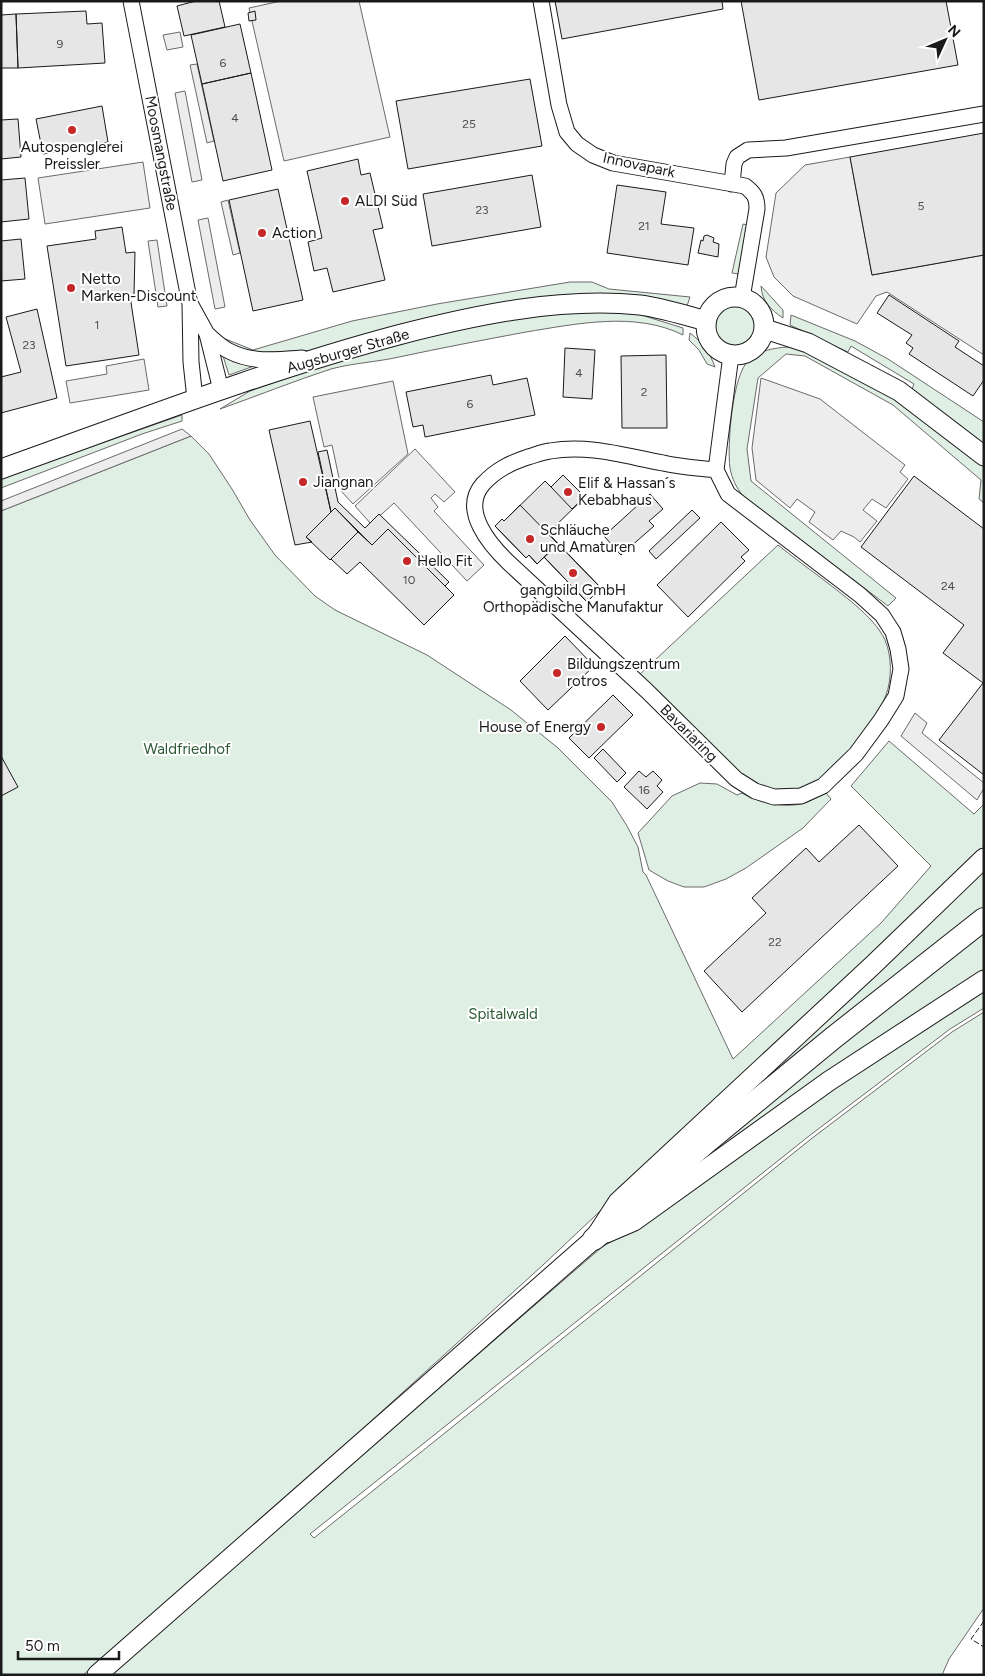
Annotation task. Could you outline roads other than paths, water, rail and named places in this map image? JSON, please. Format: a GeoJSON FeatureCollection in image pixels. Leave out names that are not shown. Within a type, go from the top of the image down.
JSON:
{"type":"FeatureCollection","features":[{"type":"Feature","properties":{"kind":"highway"},"geometry":{"type":"LineString","coordinates":[[594,1239],[832,1038],[984,919]]}},
{"type":"Feature","properties":{"kind":"main road"},"geometry":{"type":"LineString","coordinates":[[730,297],[742,298],[752,302],[759,309],[764,319],[764,329],[761,341],[753,350],[743,355],[731,355],[724,353],[712,343],[708,337],[706,321],[711,310],[719,302],[730,297]]}},
{"type":"Feature","properties":{"kind":"main road","name":"Augsburger Straße"},"geometry":{"type":"LineString","coordinates":[[1,469],[195,399],[323,356],[449,322],[534,307],[594,304],[641,305],[706,321]]}},
{"type":"Feature","properties":{"kind":"main road"},"geometry":{"type":"LineString","coordinates":[[764,329],[808,343],[899,391],[984,456]]}},
{"type":"Feature","properties":{"kind":"main road"},"geometry":{"type":"LineString","coordinates":[[97,1675],[594,1239],[618,1202],[873,965],[984,858]]}},
{"type":"Feature","properties":{"kind":"main road"},"geometry":{"type":"LineString","coordinates":[[594,1239],[634,1221],[829,1080],[984,980]]}},
{"type":"Feature","properties":{"kind":"street","name":"Moosmangstraße"},"geometry":{"type":"LineString","coordinates":[[131,1],[190,304],[191,362],[195,399]]}},
{"type":"Feature","properties":{"kind":"street","name":"Innovapark"},"geometry":{"type":"LineString","coordinates":[[541,1],[559,105],[567,132],[577,144],[593,155],[613,163],[745,186],[757,199],[742,298]]}},
{"type":"Feature","properties":{"kind":"street"},"geometry":{"type":"LineString","coordinates":[[732,184],[734,164],[737,157],[748,150],[786,148],[984,114]]}},
{"type":"Feature","properties":{"kind":"street","name":"Moosmangstraße"},"geometry":{"type":"LineString","coordinates":[[190,304],[207,334],[221,390]]}},
{"type":"Feature","properties":{"kind":"street","name":"Moosmangstraße"},"geometry":{"type":"LineString","coordinates":[[207,334],[228,350],[254,360],[323,356]]}},
{"type":"Feature","properties":{"kind":"street"},"geometry":{"type":"LineString","coordinates":[[716,470],[731,355]]}},
{"type":"Feature","properties":{"kind":"street","name":"Bavariaring"},"geometry":{"type":"LineString","coordinates":[[573,449],[606,451],[664,464],[716,470],[728,494],[853,589],[882,615],[893,632],[898,649],[900,669],[896,696],[881,720],[856,754],[823,786],[801,796],[774,797],[755,791],[736,779],[647,691],[502,557],[483,533],[477,520],[475,502],[478,490],[492,474],[513,462],[549,451],[573,449]]}},
{"type":"Feature","properties":{"kind":"place","name":"Autospenglerei Preissler"},"geometry":{"type":"Point","coordinates":[72,130]}},
{"type":"Feature","properties":{"kind":"place","name":"ALDI Süd"},"geometry":{"type":"Point","coordinates":[345,201]}},
{"type":"Feature","properties":{"kind":"place","name":"Action"},"geometry":{"type":"Point","coordinates":[262,233]}},
{"type":"Feature","properties":{"kind":"place","name":"Netto Marken-Discount"},"geometry":{"type":"Point","coordinates":[71,288]}},
{"type":"Feature","properties":{"kind":"place","name":"Jiangnan"},"geometry":{"type":"Point","coordinates":[303,482]}},
{"type":"Feature","properties":{"kind":"place","name":"Elif & Hassan´s Kebabhaus"},"geometry":{"type":"Point","coordinates":[568,492]}},
{"type":"Feature","properties":{"kind":"place","name":"Schläuche und Amaturen"},"geometry":{"type":"Point","coordinates":[530,539]}},
{"type":"Feature","properties":{"kind":"place","name":"Hello Fit"},"geometry":{"type":"Point","coordinates":[407,561]}},
{"type":"Feature","properties":{"kind":"place","name":"gangbild GmbH Orthopädische Manufaktur"},"geometry":{"type":"Point","coordinates":[573,573]}},
{"type":"Feature","properties":{"kind":"place","name":"Bildungszentrum rotros"},"geometry":{"type":"Point","coordinates":[557,673]}},
{"type":"Feature","properties":{"kind":"place","name":"House of Energy"},"geometry":{"type":"Point","coordinates":[601,727]}},
{"type":"Feature","properties":{"kind":"park label","name":"Waldfriedhof"},"geometry":{"type":"Point","coordinates":[187,749]}},
{"type":"Feature","properties":{"kind":"park label","name":"Spitalwald"},"geometry":{"type":"Point","coordinates":[503,1014]}}]}
